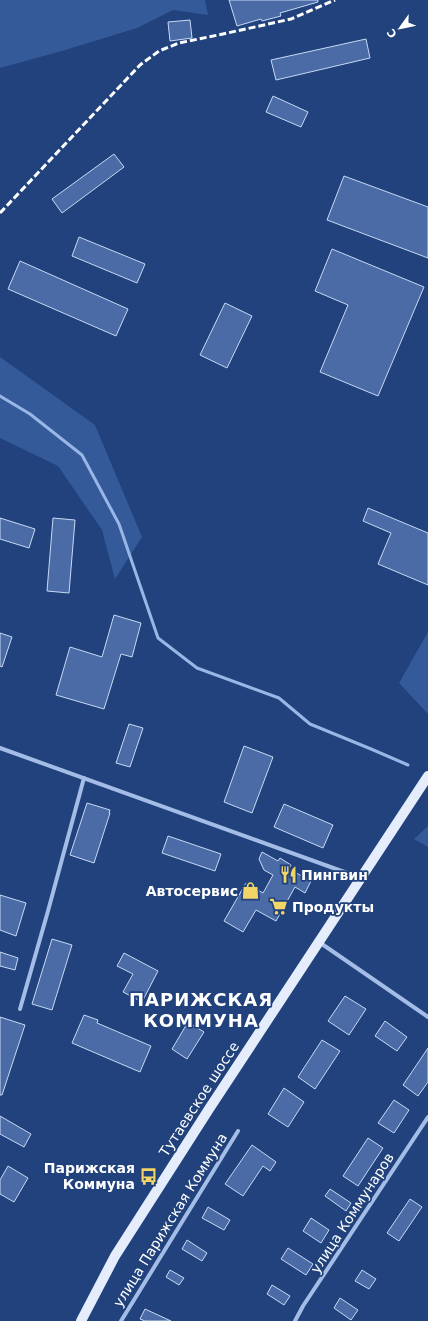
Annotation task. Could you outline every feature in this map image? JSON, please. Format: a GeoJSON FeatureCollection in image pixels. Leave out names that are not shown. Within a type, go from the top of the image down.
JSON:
{"type":"FeatureCollection","features":[{"type":"Feature","properties":{"kind":"main road","name":"Тутаевское шоссе"},"geometry":{"type":"LineString","coordinates":[[81,1321],[115,1256],[209,1109],[428,776]]}},
{"type":"Feature","properties":{"kind":"street"},"geometry":{"type":"LineString","coordinates":[[0,748],[361,878]]}},
{"type":"Feature","properties":{"kind":"street"},"geometry":{"type":"LineString","coordinates":[[20,1009],[84,778]]}},
{"type":"Feature","properties":{"kind":"street"},"geometry":{"type":"LineString","coordinates":[[318,942],[428,1017]]}},
{"type":"Feature","properties":{"kind":"street","name":"улица Коммунаров"},"geometry":{"type":"LineString","coordinates":[[295,1321],[303,1306],[428,1117]]}},
{"type":"Feature","properties":{"kind":"street","name":"улица Парижская Коммуна"},"geometry":{"type":"LineString","coordinates":[[121,1321],[238,1132]]}},
{"type":"Feature","properties":{"kind":"shaded area"},"geometry":{"type":"Polygon","coordinates":[[[0,0],[205,0],[208,15],[173,10],[137,28],[0,68],[0,0]]]}},
{"type":"Feature","properties":{"kind":"shaded area"},"geometry":{"type":"Polygon","coordinates":[[[0,357],[95,425],[142,537],[115,579],[102,530],[58,466],[0,438],[0,357]]]}},
{"type":"Feature","properties":{"kind":"shaded area"},"geometry":{"type":"Polygon","coordinates":[[[428,632],[428,714],[399,683],[428,632]]]}},
{"type":"Feature","properties":{"kind":"shaded area"},"geometry":{"type":"Polygon","coordinates":[[[428,826],[428,847],[414,839],[428,826]]]}},
{"type":"Feature","properties":{"kind":"building"},"geometry":{"type":"Polygon","coordinates":[[[229,0],[318,0],[318,2],[280,13],[281,16],[262,21],[261,19],[237,26],[229,0]]]}},
{"type":"Feature","properties":{"kind":"building"},"geometry":{"type":"Polygon","coordinates":[[[190,20],[192,38],[170,41],[168,22],[190,20]]]}},
{"type":"Feature","properties":{"kind":"building"},"geometry":{"type":"Polygon","coordinates":[[[366,39],[370,58],[276,80],[271,60],[366,39]]]}},
{"type":"Feature","properties":{"kind":"building"},"geometry":{"type":"Polygon","coordinates":[[[273,96],[308,112],[301,127],[266,112],[273,96]]]}},
{"type":"Feature","properties":{"kind":"building"},"geometry":{"type":"Polygon","coordinates":[[[114,154],[124,167],[62,213],[52,199],[114,154]]]}},
{"type":"Feature","properties":{"kind":"building"},"geometry":{"type":"Polygon","coordinates":[[[344,176],[428,207],[428,258],[327,220],[344,176]]]}},
{"type":"Feature","properties":{"kind":"building"},"geometry":{"type":"Polygon","coordinates":[[[79,237],[145,264],[137,283],[72,256],[79,237]]]}},
{"type":"Feature","properties":{"kind":"building"},"geometry":{"type":"Polygon","coordinates":[[[332,249],[424,287],[378,396],[320,372],[348,305],[315,291],[332,249]]]}},
{"type":"Feature","properties":{"kind":"building"},"geometry":{"type":"Polygon","coordinates":[[[20,261],[128,309],[116,336],[8,289],[20,261]]]}},
{"type":"Feature","properties":{"kind":"building"},"geometry":{"type":"Polygon","coordinates":[[[225,303],[252,316],[227,368],[200,355],[225,303]]]}},
{"type":"Feature","properties":{"kind":"building"},"geometry":{"type":"Polygon","coordinates":[[[368,508],[428,533],[428,585],[378,564],[391,533],[363,521],[368,508]]]}},
{"type":"Feature","properties":{"kind":"building"},"geometry":{"type":"Polygon","coordinates":[[[0,518],[35,529],[29,548],[0,539],[0,518]]]}},
{"type":"Feature","properties":{"kind":"building"},"geometry":{"type":"Polygon","coordinates":[[[53,518],[75,520],[69,593],[47,591],[53,518]]]}},
{"type":"Feature","properties":{"kind":"building"},"geometry":{"type":"Polygon","coordinates":[[[114,615],[141,623],[132,657],[121,654],[104,709],[56,695],[70,647],[102,657],[114,615]]]}},
{"type":"Feature","properties":{"kind":"building"},"geometry":{"type":"Polygon","coordinates":[[[0,633],[12,637],[2,667],[0,666],[0,633]]]}},
{"type":"Feature","properties":{"kind":"building"},"geometry":{"type":"Polygon","coordinates":[[[129,724],[143,728],[130,767],[116,763],[129,724]]]}},
{"type":"Feature","properties":{"kind":"building"},"geometry":{"type":"Polygon","coordinates":[[[244,746],[273,757],[252,813],[224,802],[244,746]]]}},
{"type":"Feature","properties":{"kind":"building"},"geometry":{"type":"Polygon","coordinates":[[[87,803],[110,810],[94,863],[70,855],[87,803]]]}},
{"type":"Feature","properties":{"kind":"building"},"geometry":{"type":"Polygon","coordinates":[[[284,804],[333,825],[323,848],[274,827],[284,804]]]}},
{"type":"Feature","properties":{"kind":"building"},"geometry":{"type":"Polygon","coordinates":[[[168,836],[221,854],[215,871],[162,853],[168,836]]]}},
{"type":"Feature","properties":{"kind":"building"},"geometry":{"type":"Polygon","coordinates":[[[262,852],[278,861],[280,858],[291,865],[289,869],[311,881],[305,893],[295,887],[276,921],[256,910],[243,932],[224,921],[246,883],[263,893],[273,875],[264,870],[259,859],[262,852]]]}},
{"type":"Feature","properties":{"kind":"building"},"geometry":{"type":"Polygon","coordinates":[[[0,895],[26,903],[16,936],[0,930],[0,895]]]}},
{"type":"Feature","properties":{"kind":"building"},"geometry":{"type":"Polygon","coordinates":[[[52,939],[72,945],[52,1010],[32,1004],[52,939]]]}},
{"type":"Feature","properties":{"kind":"building"},"geometry":{"type":"Polygon","coordinates":[[[0,952],[18,958],[15,970],[0,966],[0,952]]]}},
{"type":"Feature","properties":{"kind":"building"},"geometry":{"type":"Polygon","coordinates":[[[124,953],[158,971],[142,1002],[123,992],[133,974],[117,966],[124,953]]]}},
{"type":"Feature","properties":{"kind":"building"},"geometry":{"type":"Polygon","coordinates":[[[345,996],[366,1009],[349,1035],[328,1021],[345,996]]]}},
{"type":"Feature","properties":{"kind":"building"},"geometry":{"type":"Polygon","coordinates":[[[84,1015],[98,1020],[97,1023],[151,1046],[140,1072],[72,1043],[84,1015]]]}},
{"type":"Feature","properties":{"kind":"building"},"geometry":{"type":"Polygon","coordinates":[[[0,1017],[25,1025],[2,1095],[0,1095],[0,1017]]]}},
{"type":"Feature","properties":{"kind":"building"},"geometry":{"type":"Polygon","coordinates":[[[385,1021],[407,1037],[397,1051],[375,1036],[385,1021]]]}},
{"type":"Feature","properties":{"kind":"building"},"geometry":{"type":"Polygon","coordinates":[[[188,1022],[204,1032],[187,1059],[172,1049],[188,1022]]]}},
{"type":"Feature","properties":{"kind":"building"},"geometry":{"type":"Polygon","coordinates":[[[322,1040],[340,1051],[315,1089],[298,1077],[322,1040]]]}},
{"type":"Feature","properties":{"kind":"building"},"geometry":{"type":"Polygon","coordinates":[[[428,1048],[428,1082],[418,1096],[403,1085],[428,1048]]]}},
{"type":"Feature","properties":{"kind":"building"},"geometry":{"type":"Polygon","coordinates":[[[284,1088],[304,1102],[288,1127],[268,1114],[284,1088]]]}},
{"type":"Feature","properties":{"kind":"building"},"geometry":{"type":"Polygon","coordinates":[[[394,1100],[409,1110],[394,1133],[378,1123],[394,1100]]]}},
{"type":"Feature","properties":{"kind":"building"},"geometry":{"type":"Polygon","coordinates":[[[0,1116],[31,1134],[24,1147],[0,1134],[0,1116]]]}},
{"type":"Feature","properties":{"kind":"building"},"geometry":{"type":"Polygon","coordinates":[[[368,1138],[383,1148],[358,1186],[343,1176],[368,1138]]]}},
{"type":"Feature","properties":{"kind":"building"},"geometry":{"type":"Polygon","coordinates":[[[252,1145],[276,1162],[270,1171],[263,1166],[243,1196],[225,1184],[252,1145]]]}},
{"type":"Feature","properties":{"kind":"building"},"geometry":{"type":"Polygon","coordinates":[[[8,1166],[28,1178],[14,1202],[0,1194],[0,1180],[8,1166]]]}},
{"type":"Feature","properties":{"kind":"building"},"geometry":{"type":"Polygon","coordinates":[[[330,1189],[351,1203],[346,1211],[325,1196],[330,1189]]]}},
{"type":"Feature","properties":{"kind":"building"},"geometry":{"type":"Polygon","coordinates":[[[410,1199],[422,1207],[399,1241],[387,1233],[410,1199]]]}},
{"type":"Feature","properties":{"kind":"building"},"geometry":{"type":"Polygon","coordinates":[[[208,1207],[230,1220],[224,1230],[202,1218],[208,1207]]]}},
{"type":"Feature","properties":{"kind":"building"},"geometry":{"type":"Polygon","coordinates":[[[311,1218],[329,1230],[321,1243],[303,1231],[311,1218]]]}},
{"type":"Feature","properties":{"kind":"building"},"geometry":{"type":"Polygon","coordinates":[[[187,1240],[207,1253],[202,1261],[182,1249],[187,1240]]]}},
{"type":"Feature","properties":{"kind":"building"},"geometry":{"type":"Polygon","coordinates":[[[288,1248],[313,1264],[306,1275],[281,1259],[288,1248]]]}},
{"type":"Feature","properties":{"kind":"building"},"geometry":{"type":"Polygon","coordinates":[[[170,1270],[184,1278],[179,1285],[166,1277],[170,1270]]]}},
{"type":"Feature","properties":{"kind":"building"},"geometry":{"type":"Polygon","coordinates":[[[362,1270],[376,1279],[369,1289],[355,1281],[362,1270]]]}},
{"type":"Feature","properties":{"kind":"building"},"geometry":{"type":"Polygon","coordinates":[[[272,1285],[290,1296],[284,1305],[267,1294],[272,1285]]]}},
{"type":"Feature","properties":{"kind":"building"},"geometry":{"type":"Polygon","coordinates":[[[340,1298],[358,1310],[351,1320],[334,1308],[340,1298]]]}},
{"type":"Feature","properties":{"kind":"building"},"geometry":{"type":"Polygon","coordinates":[[[145,1309],[171,1321],[145,1321],[140,1319],[145,1309]]]}},
{"type":"Feature","properties":{"kind":"waterway"},"geometry":{"type":"LineString","coordinates":[[0,396],[30,414],[82,455],[119,524],[158,638],[197,668],[279,698],[310,724],[408,765]]}},
{"type":"Feature","properties":{"kind":"railway"},"geometry":{"type":"LineString","coordinates":[[0,213],[140,65],[159,51],[179,43],[291,19],[335,0]]}},
{"type":"Feature","properties":{"kind":"place","name":"Пингвин"},"geometry":{"type":"Point","coordinates":[288,875]}},
{"type":"Feature","properties":{"kind":"place","name":"Автосервис"},"geometry":{"type":"Point","coordinates":[251,891]}},
{"type":"Feature","properties":{"kind":"place","name":"Продукты"},"geometry":{"type":"Point","coordinates":[279,907]}},
{"type":"Feature","properties":{"kind":"place","name":"Парижская Коммуна"},"geometry":{"type":"Point","coordinates":[148,1176]}},
{"type":"Feature","properties":{"kind":"district","name":"ПАРИЖСКАЯ КОММУНА"},"geometry":{"type":"Point","coordinates":[201,1010]}}]}
